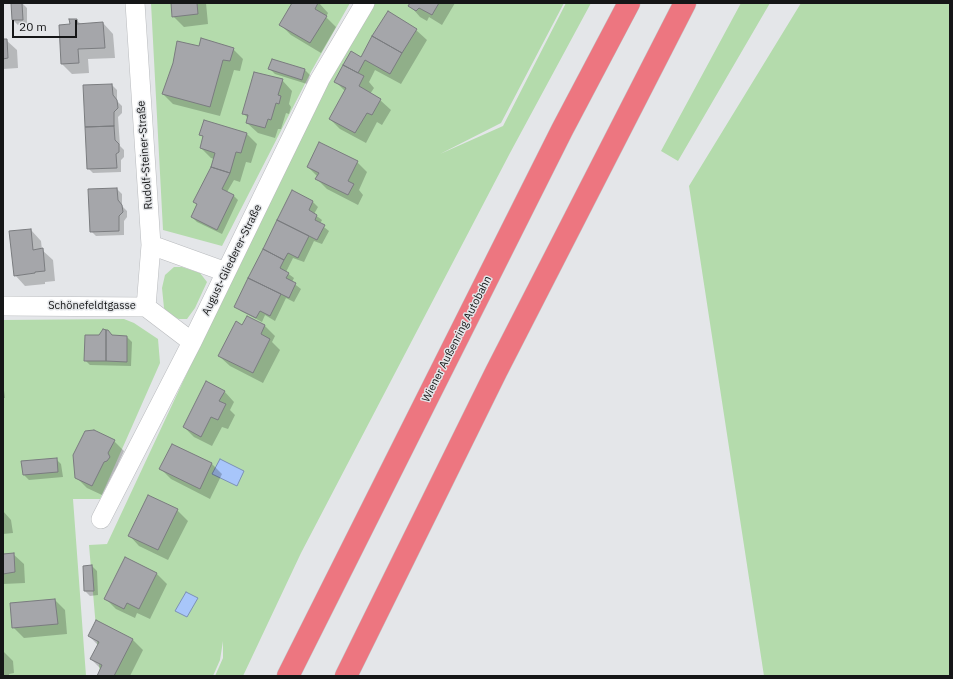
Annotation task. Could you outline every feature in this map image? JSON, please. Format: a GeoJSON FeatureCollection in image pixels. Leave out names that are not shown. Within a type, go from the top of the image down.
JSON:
{"type":"FeatureCollection","features":[{"type":"Feature","properties":{"kind":"highway","name":"Wiener Außenring Autobahn"},"geometry":{"type":"LineString","coordinates":[[288,676],[559,137],[629,3]]}},
{"type":"Feature","properties":{"kind":"highway"},"geometry":{"type":"LineString","coordinates":[[346,676],[496,372],[685,3]]}},
{"type":"Feature","properties":{"kind":"street","name":"Rudolf-Steiner-Straße"},"geometry":{"type":"LineString","coordinates":[[135,3],[151,245],[146,306]]}},
{"type":"Feature","properties":{"kind":"street","name":"August-Gliederer-Straße"},"geometry":{"type":"LineString","coordinates":[[101,518],[192,342],[320,79],[365,3]]}},
{"type":"Feature","properties":{"kind":"street"},"geometry":{"type":"LineString","coordinates":[[151,245],[226,272]]}},
{"type":"Feature","properties":{"kind":"street","name":"Schönefeldtgasse"},"geometry":{"type":"LineString","coordinates":[[3,306],[146,306],[192,342]]}},
{"type":"Feature","properties":{"kind":"green space"},"geometry":{"type":"Polygon","coordinates":[[[151,3],[350,3],[312,70],[222,246],[163,230],[151,3]]]}},
{"type":"Feature","properties":{"kind":"green space"},"geometry":{"type":"Polygon","coordinates":[[[360,3],[564,3],[501,123],[440,154],[503,126],[566,3],[591,3],[510,153],[301,553],[243,676],[215,676],[223,658],[223,641],[220,660],[213,676],[100,676],[89,545],[107,544],[360,3]]]}},
{"type":"Feature","properties":{"kind":"green space"},"geometry":{"type":"Polygon","coordinates":[[[741,3],[770,3],[678,161],[661,151],[741,3]]]}},
{"type":"Feature","properties":{"kind":"green space"},"geometry":{"type":"Polygon","coordinates":[[[801,3],[950,3],[950,676],[764,676],[689,186],[801,3]]]}},
{"type":"Feature","properties":{"kind":"green space"},"geometry":{"type":"Polygon","coordinates":[[[174,267],[182,267],[200,273],[207,282],[195,308],[187,319],[179,319],[169,315],[164,308],[162,288],[165,275],[174,267]]]}},
{"type":"Feature","properties":{"kind":"green space"},"geometry":{"type":"Polygon","coordinates":[[[124,319],[134,323],[158,339],[160,363],[100,499],[73,499],[86,676],[3,676],[3,320],[124,319]]]}},
{"type":"Feature","properties":{"kind":"water"},"geometry":{"type":"Polygon","coordinates":[[[220,459],[244,471],[237,486],[212,474],[220,459]]]}},
{"type":"Feature","properties":{"kind":"water"},"geometry":{"type":"Polygon","coordinates":[[[186,592],[198,598],[187,617],[175,611],[186,592]]]}},
{"type":"Feature","properties":{"kind":"building"},"geometry":{"type":"Polygon","coordinates":[[[11,3],[22,3],[23,20],[12,20],[11,3]]]}},
{"type":"Feature","properties":{"kind":"building"},"geometry":{"type":"Polygon","coordinates":[[[171,3],[197,3],[198,14],[172,17],[171,3]]]}},
{"type":"Feature","properties":{"kind":"building"},"geometry":{"type":"Polygon","coordinates":[[[292,3],[318,3],[315,9],[327,16],[310,43],[279,25],[292,3]]]}},
{"type":"Feature","properties":{"kind":"building"},"geometry":{"type":"Polygon","coordinates":[[[410,3],[439,3],[432,15],[419,8],[416,11],[408,6],[410,3]]]}},
{"type":"Feature","properties":{"kind":"building"},"geometry":{"type":"Polygon","coordinates":[[[388,11],[417,29],[402,53],[372,36],[388,11]]]}},
{"type":"Feature","properties":{"kind":"building"},"geometry":{"type":"Polygon","coordinates":[[[69,19],[77,19],[77,24],[103,22],[105,48],[78,49],[79,63],[61,64],[59,25],[70,24],[69,19]]]}},
{"type":"Feature","properties":{"kind":"building"},"geometry":{"type":"Polygon","coordinates":[[[372,36],[402,53],[390,74],[365,60],[358,73],[343,65],[351,51],[361,57],[372,36]]]}},
{"type":"Feature","properties":{"kind":"building"},"geometry":{"type":"Polygon","coordinates":[[[201,38],[234,48],[230,61],[223,60],[210,107],[162,94],[173,63],[177,41],[199,46],[201,38]]]}},
{"type":"Feature","properties":{"kind":"building"},"geometry":{"type":"Polygon","coordinates":[[[3,39],[7,39],[8,58],[3,59],[3,39]]]}},
{"type":"Feature","properties":{"kind":"building"},"geometry":{"type":"Polygon","coordinates":[[[272,59],[305,69],[302,80],[268,69],[272,59]]]}},
{"type":"Feature","properties":{"kind":"building"},"geometry":{"type":"Polygon","coordinates":[[[343,65],[364,76],[359,86],[381,99],[372,115],[367,113],[355,133],[329,119],[346,88],[334,82],[343,65]]]}},
{"type":"Feature","properties":{"kind":"building"},"geometry":{"type":"Polygon","coordinates":[[[254,72],[283,79],[278,95],[281,96],[279,104],[276,103],[271,120],[268,119],[265,128],[246,123],[248,115],[242,114],[254,72]]]}},
{"type":"Feature","properties":{"kind":"building"},"geometry":{"type":"Polygon","coordinates":[[[112,84],[113,95],[117,100],[118,108],[114,112],[114,126],[85,127],[83,85],[112,84]]]}},
{"type":"Feature","properties":{"kind":"building"},"geometry":{"type":"Polygon","coordinates":[[[204,120],[247,133],[241,153],[236,152],[230,173],[211,167],[215,153],[200,148],[203,136],[199,135],[204,120]]]}},
{"type":"Feature","properties":{"kind":"building"},"geometry":{"type":"Polygon","coordinates":[[[114,126],[115,140],[119,144],[119,152],[116,154],[117,168],[87,169],[85,127],[114,126]]]}},
{"type":"Feature","properties":{"kind":"building"},"geometry":{"type":"Polygon","coordinates":[[[319,142],[358,161],[348,181],[354,184],[348,195],[315,179],[319,173],[307,167],[319,142]]]}},
{"type":"Feature","properties":{"kind":"building"},"geometry":{"type":"Polygon","coordinates":[[[211,167],[230,173],[222,189],[234,195],[217,230],[191,217],[197,204],[193,202],[211,167]]]}},
{"type":"Feature","properties":{"kind":"building"},"geometry":{"type":"Polygon","coordinates":[[[117,188],[118,200],[122,205],[123,212],[119,216],[119,231],[90,232],[88,189],[117,188]]]}},
{"type":"Feature","properties":{"kind":"building"},"geometry":{"type":"Polygon","coordinates":[[[292,190],[313,201],[309,210],[317,215],[315,220],[325,225],[317,240],[277,220],[292,190]]]}},
{"type":"Feature","properties":{"kind":"building"},"geometry":{"type":"Polygon","coordinates":[[[277,220],[309,236],[298,258],[288,253],[284,260],[263,249],[277,220]]]}},
{"type":"Feature","properties":{"kind":"building"},"geometry":{"type":"Polygon","coordinates":[[[31,229],[33,250],[43,248],[45,271],[14,276],[9,231],[31,229]]]}},
{"type":"Feature","properties":{"kind":"building"},"geometry":{"type":"Polygon","coordinates":[[[263,249],[284,260],[280,268],[289,273],[286,278],[296,283],[289,298],[248,278],[263,249]]]}},
{"type":"Feature","properties":{"kind":"building"},"geometry":{"type":"Polygon","coordinates":[[[248,278],[281,294],[270,316],[260,311],[256,318],[234,307],[248,278]]]}},
{"type":"Feature","properties":{"kind":"building"},"geometry":{"type":"Polygon","coordinates":[[[247,316],[265,325],[261,334],[270,339],[253,373],[218,356],[236,321],[242,325],[247,316]]]}},
{"type":"Feature","properties":{"kind":"building"},"geometry":{"type":"Polygon","coordinates":[[[103,329],[106,330],[106,361],[84,361],[85,335],[99,335],[103,329]]]}},
{"type":"Feature","properties":{"kind":"building"},"geometry":{"type":"Polygon","coordinates":[[[106,330],[108,330],[112,335],[127,336],[127,362],[106,361],[106,330]]]}},
{"type":"Feature","properties":{"kind":"building"},"geometry":{"type":"Polygon","coordinates":[[[206,381],[225,391],[219,401],[226,404],[218,420],[211,417],[201,437],[183,427],[206,381]]]}},
{"type":"Feature","properties":{"kind":"building"},"geometry":{"type":"Polygon","coordinates":[[[94,430],[115,440],[108,453],[110,457],[104,462],[92,486],[75,478],[73,455],[85,431],[94,430]]]}},
{"type":"Feature","properties":{"kind":"building"},"geometry":{"type":"Polygon","coordinates":[[[172,444],[212,463],[200,489],[159,469],[172,444]]]}},
{"type":"Feature","properties":{"kind":"building"},"geometry":{"type":"Polygon","coordinates":[[[57,458],[58,472],[23,475],[21,461],[57,458]]]}},
{"type":"Feature","properties":{"kind":"building"},"geometry":{"type":"Polygon","coordinates":[[[148,495],[178,509],[158,550],[128,536],[148,495]]]}},
{"type":"Feature","properties":{"kind":"building"},"geometry":{"type":"Polygon","coordinates":[[[14,553],[15,572],[3,574],[3,554],[14,553]]]}},
{"type":"Feature","properties":{"kind":"building"},"geometry":{"type":"Polygon","coordinates":[[[125,557],[157,573],[139,609],[127,603],[124,609],[104,599],[125,557]]]}},
{"type":"Feature","properties":{"kind":"building"},"geometry":{"type":"Polygon","coordinates":[[[92,565],[94,591],[84,591],[83,566],[92,565]]]}},
{"type":"Feature","properties":{"kind":"building"},"geometry":{"type":"Polygon","coordinates":[[[55,599],[58,624],[12,628],[10,603],[55,599]]]}},
{"type":"Feature","properties":{"kind":"building"},"geometry":{"type":"Polygon","coordinates":[[[96,620],[133,639],[114,676],[97,676],[102,665],[90,659],[99,642],[88,636],[96,620]]]}}]}
